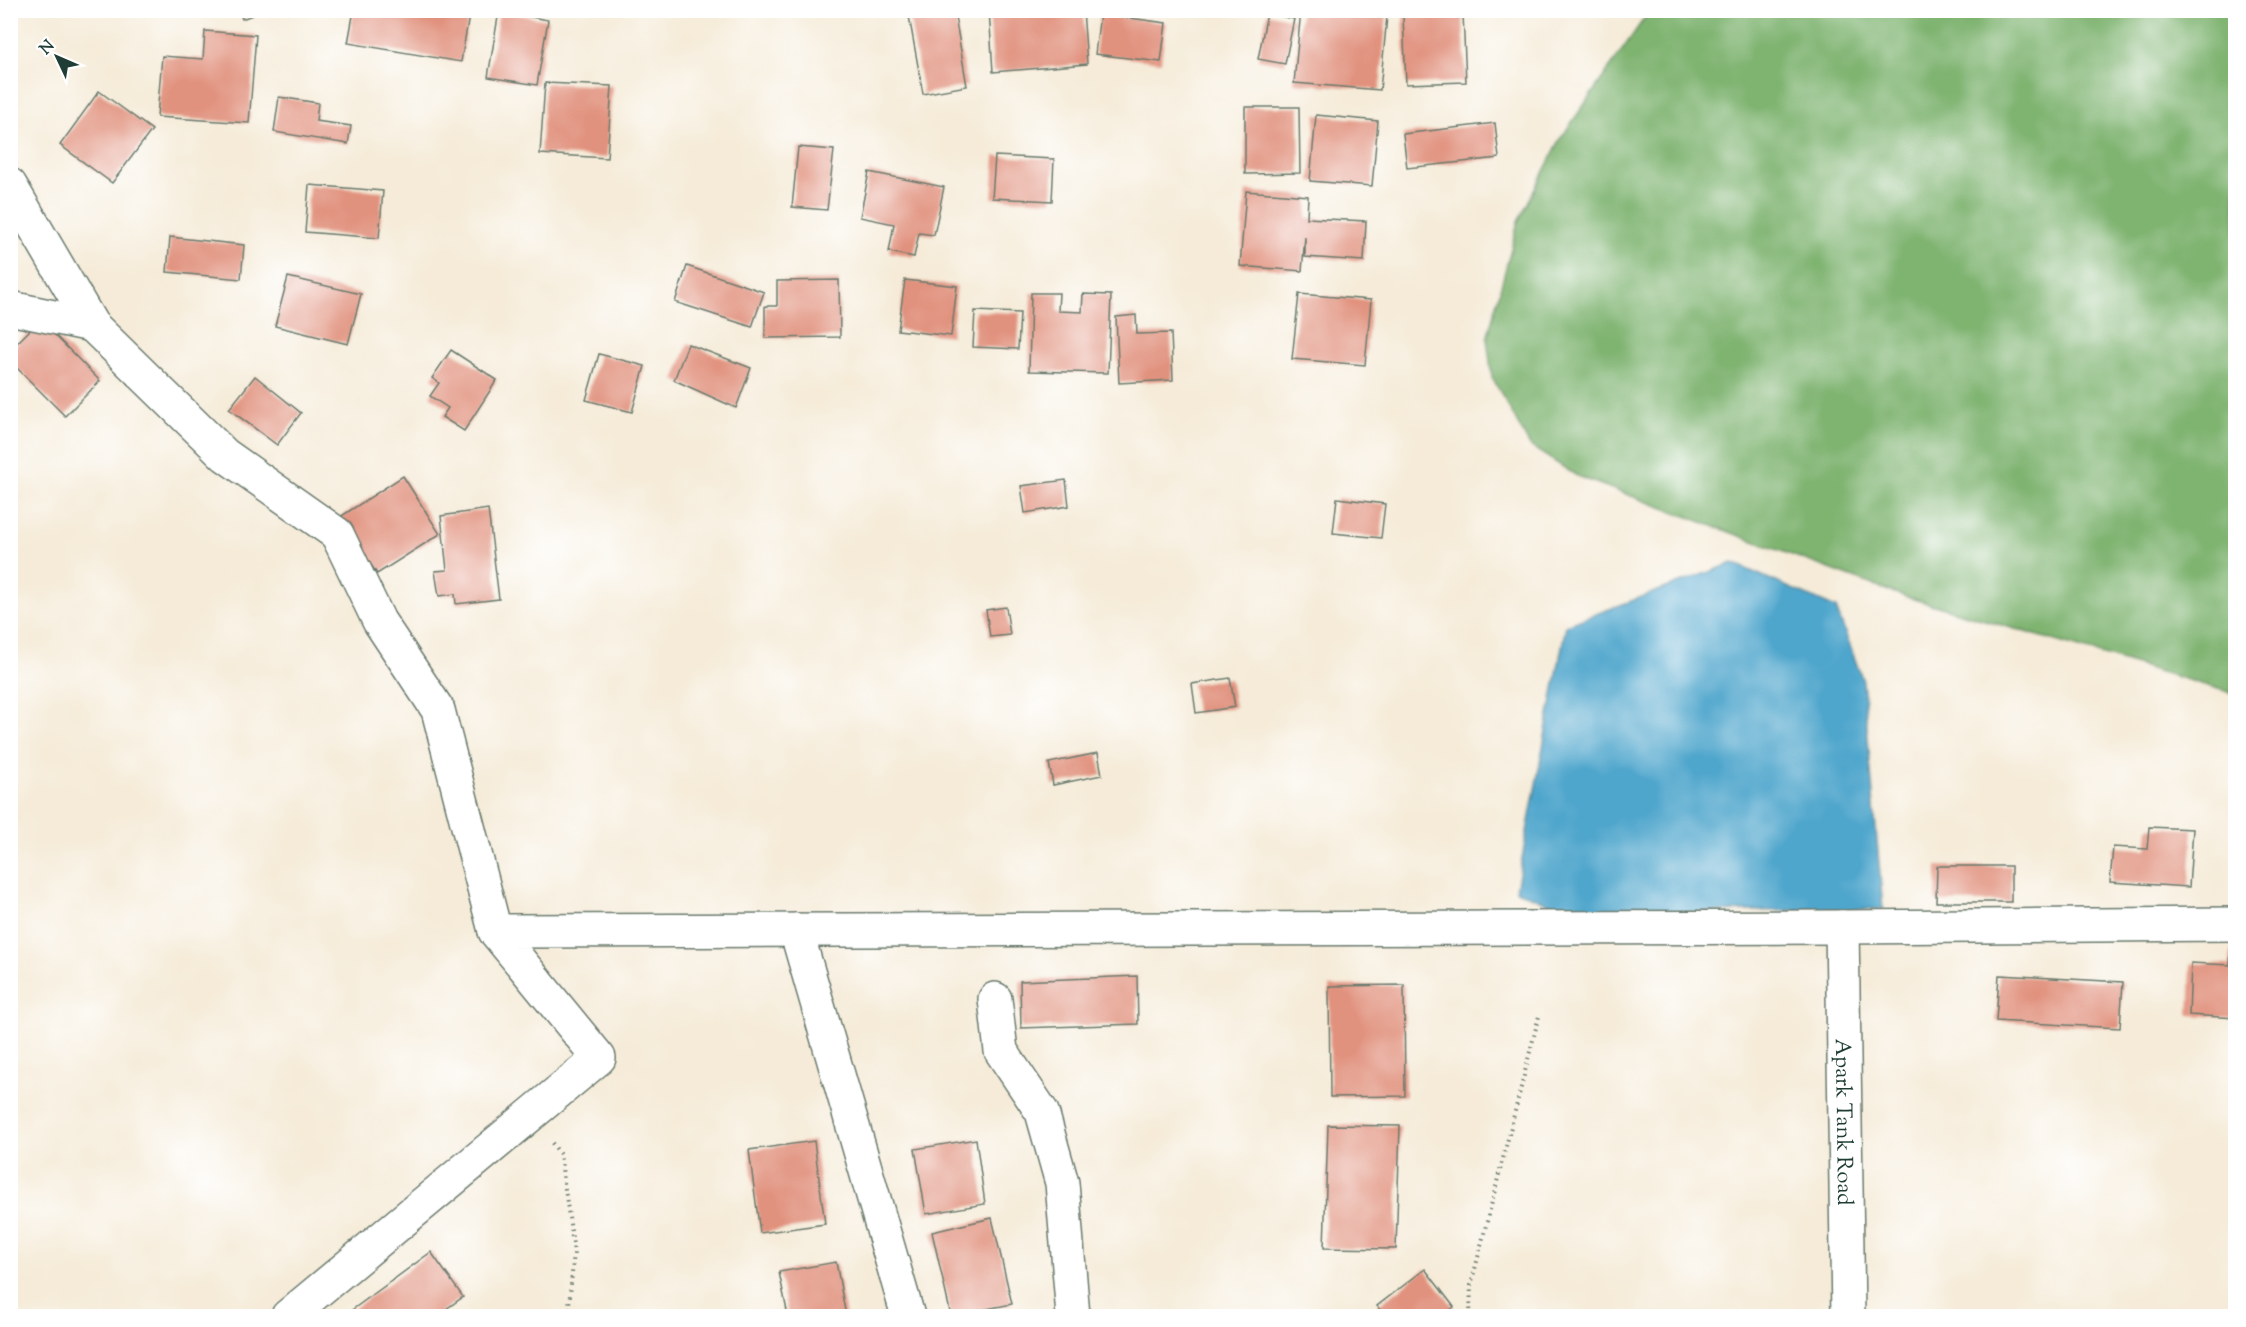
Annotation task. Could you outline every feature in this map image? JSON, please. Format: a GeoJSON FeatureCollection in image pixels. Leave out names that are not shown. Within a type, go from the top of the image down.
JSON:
{"type":"FeatureCollection","features":[{"type":"Feature","properties":{"kind":"street"},"geometry":{"type":"LineString","coordinates":[[10,185],[92,325],[225,455],[337,534],[379,621],[438,710],[495,931],[599,1058],[288,1317]]}},
{"type":"Feature","properties":{"kind":"street"},"geometry":{"type":"LineString","coordinates":[[10,308],[92,325]]}},
{"type":"Feature","properties":{"kind":"street"},"geometry":{"type":"LineString","coordinates":[[495,931],[2235,924]]}},
{"type":"Feature","properties":{"kind":"street","name":"Apark Tank Road"},"geometry":{"type":"LineString","coordinates":[[1842,927],[1848,1317]]}},
{"type":"Feature","properties":{"kind":"street"},"geometry":{"type":"LineString","coordinates":[[796,930],[908,1317]]}},
{"type":"Feature","properties":{"kind":"street"},"geometry":{"type":"LineString","coordinates":[[995,999],[1001,1051],[1042,1112],[1062,1183],[1073,1317]]}},
{"type":"Feature","properties":{"kind":"path"},"geometry":{"type":"LineString","coordinates":[[1470,1317],[1471,1285],[1539,1016]]}},
{"type":"Feature","properties":{"kind":"path"},"geometry":{"type":"LineString","coordinates":[[532,1115],[560,1154],[574,1252],[568,1317]]}},
{"type":"Feature","properties":{"kind":"green space"},"geometry":{"type":"Polygon","coordinates":[[[1650,10],[2235,11],[2235,694],[1900,595],[1577,476],[1530,446],[1492,377],[1487,339],[1518,222],[1561,138],[1650,10]]]}},
{"type":"Feature","properties":{"kind":"water"},"geometry":{"type":"Polygon","coordinates":[[[1733,563],[1836,608],[1863,681],[1883,909],[1574,914],[1516,890],[1566,625],[1733,563]]]}},
{"type":"Feature","properties":{"kind":"building"},"geometry":{"type":"Polygon","coordinates":[[[239,10],[263,10],[263,11],[242,19],[239,10]]]}},
{"type":"Feature","properties":{"kind":"building"},"geometry":{"type":"Polygon","coordinates":[[[354,10],[470,10],[461,62],[348,43],[354,10]]]}},
{"type":"Feature","properties":{"kind":"building"},"geometry":{"type":"Polygon","coordinates":[[[939,10],[954,10],[967,86],[923,94],[909,16],[939,10]]]}},
{"type":"Feature","properties":{"kind":"building"},"geometry":{"type":"Polygon","coordinates":[[[989,10],[1083,10],[1087,64],[993,72],[989,10]]]}},
{"type":"Feature","properties":{"kind":"building"},"geometry":{"type":"Polygon","coordinates":[[[1301,10],[1387,16],[1380,90],[1294,83],[1301,10]]]}},
{"type":"Feature","properties":{"kind":"building"},"geometry":{"type":"Polygon","coordinates":[[[499,11],[548,20],[537,85],[488,77],[499,11]]]}},
{"type":"Feature","properties":{"kind":"building"},"geometry":{"type":"Polygon","coordinates":[[[1267,13],[1294,19],[1285,64],[1258,59],[1267,13]]]}},
{"type":"Feature","properties":{"kind":"building"},"geometry":{"type":"Polygon","coordinates":[[[1100,14],[1166,23],[1161,62],[1095,54],[1100,14]]]}},
{"type":"Feature","properties":{"kind":"building"},"geometry":{"type":"Polygon","coordinates":[[[1463,14],[1466,82],[1406,84],[1403,16],[1463,14]]]}},
{"type":"Feature","properties":{"kind":"building"},"geometry":{"type":"Polygon","coordinates":[[[205,31],[256,35],[249,123],[157,117],[162,56],[203,59],[205,31]]]}},
{"type":"Feature","properties":{"kind":"building"},"geometry":{"type":"Polygon","coordinates":[[[545,83],[612,86],[607,158],[540,154],[545,83]]]}},
{"type":"Feature","properties":{"kind":"building"},"geometry":{"type":"Polygon","coordinates":[[[99,91],[152,130],[112,183],[60,145],[99,91]]]}},
{"type":"Feature","properties":{"kind":"building"},"geometry":{"type":"Polygon","coordinates":[[[279,97],[318,103],[316,121],[351,126],[348,144],[274,132],[279,97]]]}},
{"type":"Feature","properties":{"kind":"building"},"geometry":{"type":"Polygon","coordinates":[[[1245,107],[1299,107],[1300,173],[1245,174],[1245,107]]]}},
{"type":"Feature","properties":{"kind":"building"},"geometry":{"type":"Polygon","coordinates":[[[1316,115],[1378,121],[1372,186],[1310,181],[1316,115]]]}},
{"type":"Feature","properties":{"kind":"building"},"geometry":{"type":"Polygon","coordinates":[[[1495,123],[1499,158],[1407,168],[1403,134],[1495,123]]]}},
{"type":"Feature","properties":{"kind":"building"},"geometry":{"type":"Polygon","coordinates":[[[798,147],[834,150],[827,210],[792,207],[798,147]]]}},
{"type":"Feature","properties":{"kind":"building"},"geometry":{"type":"Polygon","coordinates":[[[995,156],[1054,159],[1052,201],[992,198],[995,156]]]}},
{"type":"Feature","properties":{"kind":"building"},"geometry":{"type":"Polygon","coordinates":[[[869,172],[944,187],[934,235],[919,233],[914,257],[889,252],[894,224],[860,217],[869,172]]]}},
{"type":"Feature","properties":{"kind":"building"},"geometry":{"type":"Polygon","coordinates":[[[309,185],[383,191],[379,238],[305,232],[309,185]]]}},
{"type":"Feature","properties":{"kind":"building"},"geometry":{"type":"Polygon","coordinates":[[[1246,191],[1308,196],[1307,218],[1366,221],[1364,261],[1305,257],[1305,237],[1302,271],[1240,266],[1246,191]]]}},
{"type":"Feature","properties":{"kind":"building"},"geometry":{"type":"Polygon","coordinates":[[[170,237],[244,245],[241,279],[167,272],[170,237]]]}},
{"type":"Feature","properties":{"kind":"building"},"geometry":{"type":"Polygon","coordinates":[[[687,266],[764,292],[752,327],[675,302],[687,266]]]}},
{"type":"Feature","properties":{"kind":"building"},"geometry":{"type":"Polygon","coordinates":[[[288,277],[361,294],[348,344],[275,326],[288,277]]]}},
{"type":"Feature","properties":{"kind":"building"},"geometry":{"type":"Polygon","coordinates":[[[839,280],[840,337],[765,338],[765,306],[777,306],[777,281],[839,280]]]}},
{"type":"Feature","properties":{"kind":"building"},"geometry":{"type":"Polygon","coordinates":[[[905,280],[957,286],[951,336],[898,330],[905,280]]]}},
{"type":"Feature","properties":{"kind":"building"},"geometry":{"type":"Polygon","coordinates":[[[1031,293],[1059,293],[1058,311],[1082,312],[1083,294],[1111,295],[1108,373],[1029,371],[1031,293]]]}},
{"type":"Feature","properties":{"kind":"building"},"geometry":{"type":"Polygon","coordinates":[[[1299,294],[1371,300],[1365,365],[1292,359],[1299,294]]]}},
{"type":"Feature","properties":{"kind":"building"},"geometry":{"type":"Polygon","coordinates":[[[975,311],[1020,313],[1018,349],[973,347],[975,311]]]}},
{"type":"Feature","properties":{"kind":"building"},"geometry":{"type":"Polygon","coordinates":[[[1136,315],[1137,334],[1171,333],[1173,380],[1119,383],[1116,317],[1136,315]]]}},
{"type":"Feature","properties":{"kind":"building"},"geometry":{"type":"Polygon","coordinates":[[[40,320],[100,381],[65,416],[10,361],[10,350],[40,320]]]}},
{"type":"Feature","properties":{"kind":"building"},"geometry":{"type":"Polygon","coordinates":[[[688,344],[751,368],[736,408],[674,380],[688,344]]]}},
{"type":"Feature","properties":{"kind":"building"},"geometry":{"type":"Polygon","coordinates":[[[451,350],[497,380],[464,431],[442,417],[448,408],[430,396],[439,383],[432,378],[451,350]]]}},
{"type":"Feature","properties":{"kind":"building"},"geometry":{"type":"Polygon","coordinates":[[[599,354],[645,366],[632,412],[586,400],[599,354]]]}},
{"type":"Feature","properties":{"kind":"building"},"geometry":{"type":"Polygon","coordinates":[[[255,376],[301,413],[277,445],[229,409],[255,376]]]}},
{"type":"Feature","properties":{"kind":"building"},"geometry":{"type":"Polygon","coordinates":[[[403,476],[440,534],[377,574],[340,517],[403,476]]]}},
{"type":"Feature","properties":{"kind":"building"},"geometry":{"type":"Polygon","coordinates":[[[1066,480],[1069,506],[1025,513],[1021,486],[1066,480]]]}},
{"type":"Feature","properties":{"kind":"building"},"geometry":{"type":"Polygon","coordinates":[[[1337,498],[1385,504],[1381,538],[1333,533],[1337,498]]]}},
{"type":"Feature","properties":{"kind":"building"},"geometry":{"type":"Polygon","coordinates":[[[488,509],[499,599],[456,604],[455,594],[439,596],[435,571],[447,570],[441,516],[488,509]]]}},
{"type":"Feature","properties":{"kind":"building"},"geometry":{"type":"Polygon","coordinates":[[[1006,607],[1010,635],[990,637],[986,610],[1006,607]]]}},
{"type":"Feature","properties":{"kind":"building"},"geometry":{"type":"Polygon","coordinates":[[[1230,678],[1235,707],[1196,713],[1192,684],[1230,678]]]}},
{"type":"Feature","properties":{"kind":"building"},"geometry":{"type":"Polygon","coordinates":[[[1098,753],[1102,775],[1053,785],[1049,763],[1098,753]]]}},
{"type":"Feature","properties":{"kind":"building"},"geometry":{"type":"Polygon","coordinates":[[[2149,827],[2193,829],[2189,887],[2110,882],[2113,847],[2147,849],[2149,827]]]}},
{"type":"Feature","properties":{"kind":"building"},"geometry":{"type":"Polygon","coordinates":[[[1937,866],[2011,866],[2011,902],[1936,902],[1937,866]]]}},
{"type":"Feature","properties":{"kind":"building"},"geometry":{"type":"Polygon","coordinates":[[[2231,950],[2236,950],[2236,1018],[2189,1015],[2191,963],[2230,965],[2231,950]]]}},
{"type":"Feature","properties":{"kind":"building"},"geometry":{"type":"Polygon","coordinates":[[[1999,975],[2123,982],[2120,1028],[1996,1021],[1999,975]]]}},
{"type":"Feature","properties":{"kind":"building"},"geometry":{"type":"Polygon","coordinates":[[[1137,976],[1138,1024],[1021,1028],[1020,981],[1137,976]]]}},
{"type":"Feature","properties":{"kind":"building"},"geometry":{"type":"Polygon","coordinates":[[[1404,985],[1405,1096],[1330,1097],[1329,986],[1404,985]]]}},
{"type":"Feature","properties":{"kind":"building"},"geometry":{"type":"Polygon","coordinates":[[[1328,1125],[1400,1126],[1396,1249],[1324,1248],[1328,1125]]]}},
{"type":"Feature","properties":{"kind":"building"},"geometry":{"type":"Polygon","coordinates":[[[976,1139],[985,1204],[926,1214],[915,1149],[976,1139]]]}},
{"type":"Feature","properties":{"kind":"building"},"geometry":{"type":"Polygon","coordinates":[[[814,1141],[825,1224],[760,1233],[749,1150],[814,1141]]]}},
{"type":"Feature","properties":{"kind":"building"},"geometry":{"type":"Polygon","coordinates":[[[992,1218],[1012,1304],[951,1316],[932,1232],[992,1218]]]}},
{"type":"Feature","properties":{"kind":"building"},"geometry":{"type":"Polygon","coordinates":[[[431,1252],[463,1297],[436,1316],[345,1315],[431,1252]]]}},
{"type":"Feature","properties":{"kind":"building"},"geometry":{"type":"Polygon","coordinates":[[[836,1262],[846,1316],[788,1316],[779,1272],[836,1262]]]}},
{"type":"Feature","properties":{"kind":"building"},"geometry":{"type":"Polygon","coordinates":[[[1425,1269],[1454,1307],[1443,1316],[1385,1316],[1377,1306],[1425,1269]]]}}]}
